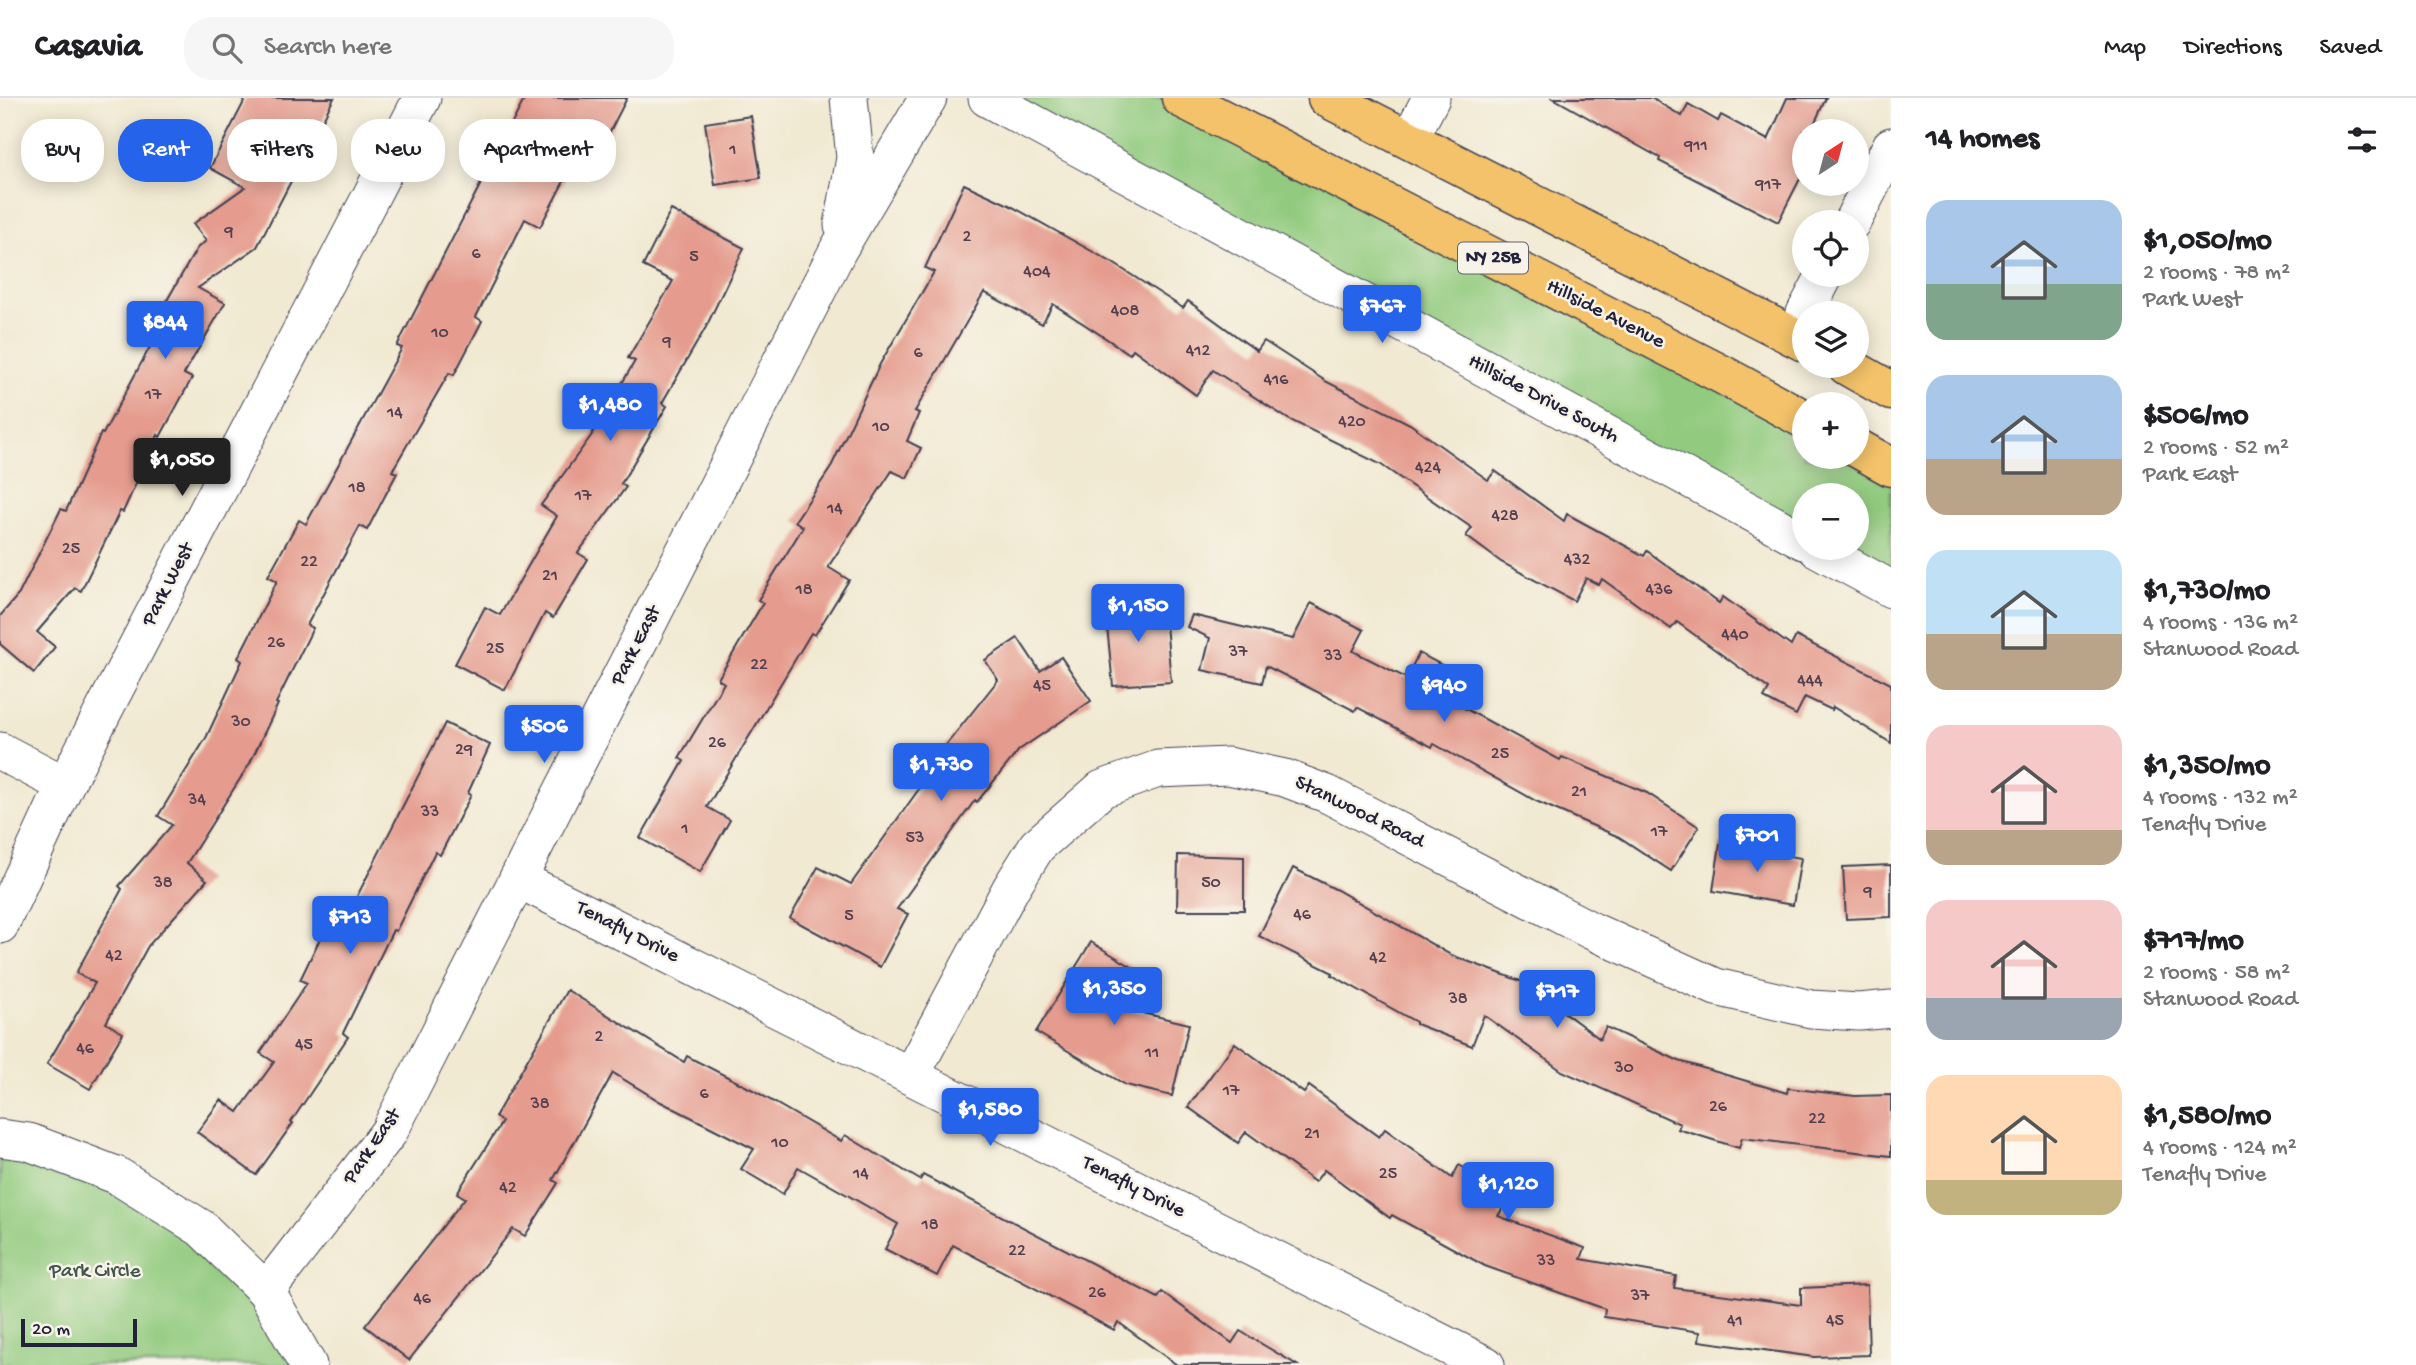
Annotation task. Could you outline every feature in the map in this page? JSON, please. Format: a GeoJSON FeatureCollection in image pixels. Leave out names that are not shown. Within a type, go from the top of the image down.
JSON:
{"type":"FeatureCollection","features":[{"type":"Feature","properties":{"kind":"main road","name":"Hillside Avenue"},"geometry":{"type":"LineString","coordinates":[[1181,98],[1792,412]]}},
{"type":"Feature","properties":{"kind":"main road"},"geometry":{"type":"LineString","coordinates":[[1327,98],[1409,140],[1792,322]]}},
{"type":"Feature","properties":{"kind":"main road"},"geometry":{"type":"LineString","coordinates":[[1869,378],[1891,390]]}},
{"type":"Feature","properties":{"kind":"main road"},"geometry":{"type":"LineString","coordinates":[[1869,455],[1891,467]]}},
{"type":"Feature","properties":{"kind":"street","name":"Park West"},"geometry":{"type":"LineString","coordinates":[[0,925],[65,785],[422,98]]}},
{"type":"Feature","properties":{"kind":"street"},"geometry":{"type":"LineString","coordinates":[[838,250],[855,158],[849,98]]}},
{"type":"Feature","properties":{"kind":"street","name":"Park East"},"geometry":{"type":"LineString","coordinates":[[266,1291],[388,1132],[838,250],[928,98]]}},
{"type":"Feature","properties":{"kind":"street","name":"Hillside Drive South"},"geometry":{"type":"LineString","coordinates":[[987,98],[1792,534]]}},
{"type":"Feature","properties":{"kind":"street"},"geometry":{"type":"LineString","coordinates":[[1409,140],[1431,98]]}},
{"type":"Feature","properties":{"kind":"street"},"geometry":{"type":"LineString","coordinates":[[1858,210],[1891,146]]}},
{"type":"Feature","properties":{"kind":"street"},"geometry":{"type":"LineString","coordinates":[[1838,560],[1891,589]]}},
{"type":"Feature","properties":{"kind":"street"},"geometry":{"type":"LineString","coordinates":[[0,751],[65,785]]}},
{"type":"Feature","properties":{"kind":"street","name":"Stanwood Road"},"geometry":{"type":"LineString","coordinates":[[911,1075],[1011,888],[1037,846],[1102,789],[1158,769],[1228,766],[1285,778],[1327,793],[1592,931],[1716,987],[1811,1009],[1859,1012],[1891,1009]]}},
{"type":"Feature","properties":{"kind":"street","name":"Tenafly Drive"},"geometry":{"type":"LineString","coordinates":[[518,879],[1486,1365]]}},
{"type":"Feature","properties":{"kind":"street"},"geometry":{"type":"LineString","coordinates":[[0,1138],[29,1142],[116,1175],[201,1228],[266,1291],[308,1365]]}},
{"type":"Feature","properties":{"kind":"green space"},"geometry":{"type":"Polygon","coordinates":[[[987,98],[1181,98],[1792,413],[1792,469],[1869,469],[1869,461],[1891,467],[1891,589],[1838,560],[1869,560],[1869,483],[1792,483],[1792,534],[987,98]]]}},
{"type":"Feature","properties":{"kind":"green space","name":"Park Circle"},"geometry":{"type":"Polygon","coordinates":[[[0,1138],[201,1228],[308,1365],[0,1365],[0,1138]]]}},
{"type":"Feature","properties":{"kind":"building"},"geometry":{"type":"Polygon","coordinates":[[[246,98],[334,98],[323,119],[235,119],[246,98]]]}},
{"type":"Feature","properties":{"kind":"building"},"geometry":{"type":"Polygon","coordinates":[[[525,98],[627,98],[616,120],[514,119],[525,98]]]}},
{"type":"Feature","properties":{"kind":"building"},"geometry":{"type":"Polygon","coordinates":[[[1553,98],[1651,98],[1682,116],[1688,104],[1718,121],[1721,115],[1768,140],[1787,98],[1826,98],[1816,119],[1792,119],[1792,195],[1778,222],[1659,161],[1660,158],[1553,98]]]}},
{"type":"Feature","properties":{"kind":"building"},"geometry":{"type":"Polygon","coordinates":[[[751,116],[761,178],[715,185],[705,123],[751,116]]]}},
{"type":"Feature","properties":{"kind":"building"},"geometry":{"type":"Polygon","coordinates":[[[227,135],[227,177],[213,170],[213,162],[227,135]]]}},
{"type":"Feature","properties":{"kind":"building"},"geometry":{"type":"Polygon","coordinates":[[[236,182],[291,182],[257,247],[198,288],[225,303],[184,374],[192,378],[160,437],[158,435],[123,512],[120,511],[81,591],[75,588],[37,632],[55,647],[34,673],[0,644],[0,616],[19,594],[61,509],[66,511],[101,433],[103,434],[157,334],[150,330],[197,248],[206,241],[193,224],[245,187],[236,182]]]}},
{"type":"Feature","properties":{"kind":"building"},"geometry":{"type":"Polygon","coordinates":[[[482,182],[564,182],[540,227],[525,219],[476,317],[482,321],[454,375],[449,373],[392,471],[397,473],[367,530],[360,526],[307,625],[313,628],[250,763],[187,863],[207,880],[148,946],[106,1023],[123,1033],[90,1089],[47,1064],[95,983],[76,973],[122,889],[119,886],[172,825],[158,816],[206,738],[242,661],[238,658],[277,581],[268,576],[299,520],[306,524],[402,348],[397,346],[482,182]]]}},
{"type":"Feature","properties":{"kind":"building"},"geometry":{"type":"Polygon","coordinates":[[[964,184],[1009,205],[1113,263],[1183,308],[1188,301],[1257,351],[1264,341],[1327,382],[1410,424],[1488,480],[1495,471],[1564,521],[1567,514],[1644,556],[1647,551],[1719,603],[1723,597],[1791,646],[1796,636],[1891,684],[1891,743],[1833,707],[1832,710],[1805,697],[1796,715],[1764,698],[1769,689],[1677,622],[1671,629],[1602,579],[1599,585],[1586,578],[1574,601],[1501,562],[1466,536],[1472,528],[1380,464],[1288,419],[1213,370],[1196,395],[1133,349],[1130,354],[1053,304],[1042,324],[984,292],[915,411],[919,413],[907,441],[921,448],[907,478],[892,471],[828,567],[849,580],[815,635],[811,633],[707,807],[730,820],[700,872],[640,838],[684,761],[679,758],[724,683],[718,679],[763,603],[758,600],[803,527],[795,521],[830,469],[880,364],[934,272],[925,268],[964,184]]]}},
{"type":"Feature","properties":{"kind":"building"},"geometry":{"type":"Polygon","coordinates":[[[671,210],[744,248],[706,327],[662,403],[667,406],[621,484],[626,487],[578,553],[588,559],[553,618],[545,613],[505,690],[455,664],[485,607],[500,615],[557,516],[541,505],[591,436],[635,361],[628,358],[673,281],[643,266],[671,210]]]}},
{"type":"Feature","properties":{"kind":"building"},"geometry":{"type":"Polygon","coordinates":[[[1164,601],[1171,682],[1113,686],[1105,606],[1164,601]]]}},
{"type":"Feature","properties":{"kind":"building"},"geometry":{"type":"Polygon","coordinates":[[[1311,603],[1364,630],[1353,651],[1406,678],[1419,653],[1468,679],[1455,703],[1560,760],[1562,757],[1647,793],[1699,827],[1671,871],[1619,837],[1536,801],[1434,744],[1432,747],[1357,707],[1355,711],[1266,666],[1262,683],[1202,670],[1210,638],[1187,627],[1192,615],[1293,639],[1311,603]]]}},
{"type":"Feature","properties":{"kind":"building"},"geometry":{"type":"Polygon","coordinates":[[[1018,638],[1040,671],[1061,657],[1091,701],[1019,750],[977,802],[975,800],[897,909],[908,914],[880,967],[790,918],[818,867],[851,884],[934,768],[930,765],[998,680],[985,660],[1018,638]]]}},
{"type":"Feature","properties":{"kind":"building"},"geometry":{"type":"Polygon","coordinates":[[[445,723],[490,745],[468,793],[471,795],[440,855],[435,852],[396,931],[393,930],[343,1033],[348,1037],[256,1175],[197,1132],[221,1100],[238,1112],[274,1062],[260,1053],[307,983],[300,980],[328,922],[341,928],[445,723]]]}},
{"type":"Feature","properties":{"kind":"building"},"geometry":{"type":"Polygon","coordinates":[[[1720,844],[1801,858],[1793,905],[1713,891],[1720,844]]]}},
{"type":"Feature","properties":{"kind":"building"},"geometry":{"type":"Polygon","coordinates":[[[1178,855],[1244,857],[1244,910],[1177,910],[1178,855]]]}},
{"type":"Feature","properties":{"kind":"building"},"geometry":{"type":"Polygon","coordinates":[[[1891,865],[1891,917],[1846,919],[1843,867],[1891,865]]]}},
{"type":"Feature","properties":{"kind":"building"},"geometry":{"type":"Polygon","coordinates":[[[1293,868],[1451,955],[1523,982],[1600,1039],[1606,1027],[1679,1061],[1787,1093],[1788,1088],[1855,1096],[1891,1095],[1891,1156],[1742,1138],[1739,1148],[1678,1129],[1680,1124],[1562,1071],[1484,1015],[1472,1046],[1416,1024],[1332,975],[1333,973],[1259,936],[1293,868]]]}},
{"type":"Feature","properties":{"kind":"building"},"geometry":{"type":"Polygon","coordinates":[[[1091,942],[1132,967],[1109,1005],[1189,1024],[1172,1096],[1126,1085],[1036,1032],[1091,942]]]}},
{"type":"Feature","properties":{"kind":"building"},"geometry":{"type":"Polygon","coordinates":[[[567,990],[684,1062],[687,1056],[753,1090],[841,1141],[845,1135],[920,1180],[923,1175],[1158,1298],[1162,1292],[1232,1343],[1240,1331],[1297,1365],[1177,1365],[1118,1322],[1114,1330],[953,1245],[937,1276],[885,1249],[898,1224],[798,1167],[783,1194],[741,1169],[754,1149],[661,1102],[613,1073],[553,1180],[558,1183],[525,1236],[513,1229],[409,1360],[365,1326],[465,1198],[457,1193],[502,1122],[495,1117],[567,990]]]}},
{"type":"Feature","properties":{"kind":"building"},"geometry":{"type":"Polygon","coordinates":[[[1235,1043],[1304,1093],[1309,1086],[1379,1137],[1385,1129],[1452,1178],[1459,1165],[1511,1194],[1498,1216],[1585,1248],[1581,1259],[1676,1276],[1674,1288],[1801,1305],[1801,1288],[1867,1285],[1869,1355],[1814,1357],[1699,1341],[1700,1332],[1604,1317],[1605,1309],[1485,1266],[1392,1215],[1390,1218],[1324,1170],[1315,1182],[1246,1132],[1238,1143],[1188,1107],[1235,1043]]]}}]}
